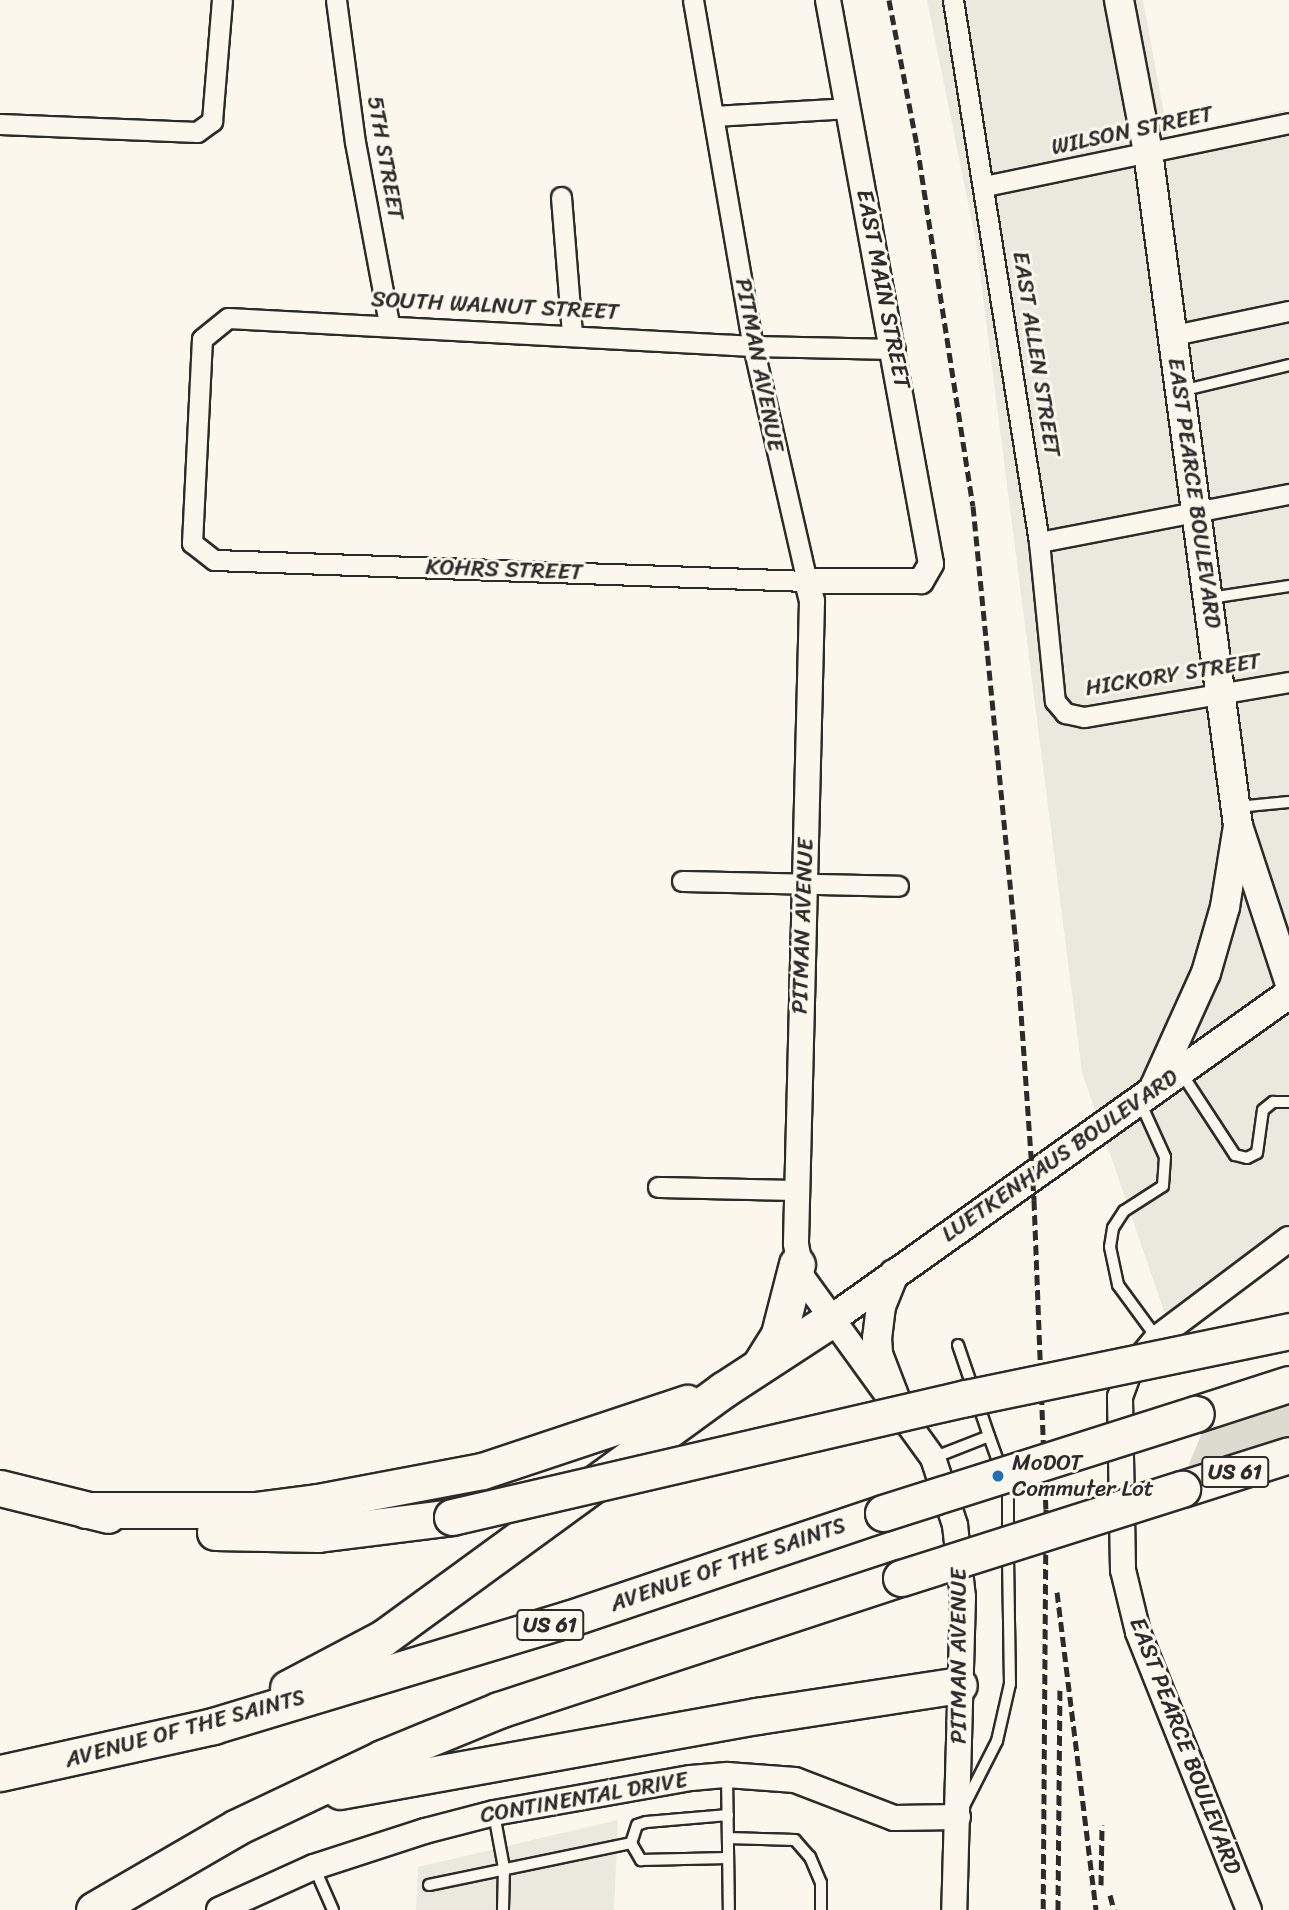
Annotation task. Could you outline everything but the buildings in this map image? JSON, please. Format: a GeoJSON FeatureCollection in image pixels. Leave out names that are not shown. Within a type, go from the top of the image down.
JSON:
{"type":"FeatureCollection","features":[{"type":"Feature","properties":{"kind":"highway"},"geometry":{"type":"LineString","coordinates":[[759,1367],[779,1334],[797,1264]]}},
{"type":"Feature","properties":{"kind":"highway"},"geometry":{"type":"LineString","coordinates":[[213,1726],[383,1638],[723,1390],[832,1319]]}},
{"type":"Feature","properties":{"kind":"highway"},"geometry":{"type":"LineString","coordinates":[[0,1488],[168,1529],[243,1534],[318,1534],[452,1517],[966,1398],[1289,1331]]}},
{"type":"Feature","properties":{"kind":"highway","name":"AVENUE OF THE SAINTS"},"geometry":{"type":"LineString","coordinates":[[0,1773],[213,1726],[568,1619],[883,1513],[1289,1384]]}},
{"type":"Feature","properties":{"kind":"highway"},"geometry":{"type":"LineString","coordinates":[[86,1510],[255,1510],[383,1490],[532,1456],[723,1390]]}},
{"type":"Feature","properties":{"kind":"highway","name":"US 61"},"geometry":{"type":"LineString","coordinates":[[94,1910],[292,1800],[499,1710],[901,1578],[1289,1455]]}},
{"type":"Feature","properties":{"kind":"highway"},"geometry":{"type":"LineString","coordinates":[[292,1800],[757,1716],[959,1685]]}},
{"type":"Feature","properties":{"kind":"main road","name":"EAST PEARCE BOULEVARD"},"geometry":{"type":"LineString","coordinates":[[1119,0],[1148,152],[1237,816],[1278,925],[1289,981]]}},
{"type":"Feature","properties":{"kind":"main road"},"geometry":{"type":"LineString","coordinates":[[1147,1094],[1206,973],[1225,906],[1237,816]]}},
{"type":"Feature","properties":{"kind":"main road","name":"LUETKENHAUS BOULEVARD"},"geometry":{"type":"LineString","coordinates":[[832,1319],[1289,994]]}},
{"type":"Feature","properties":{"kind":"main road"},"geometry":{"type":"LineString","coordinates":[[894,1274],[881,1306],[877,1338],[878,1354],[898,1406]]}},
{"type":"Feature","properties":{"kind":"street"},"geometry":{"type":"LineString","coordinates":[[0,124],[197,132],[212,121],[222,0]]}},
{"type":"Feature","properties":{"kind":"street","name":"5TH STREET"},"geometry":{"type":"LineString","coordinates":[[336,0],[355,142],[389,324]]}},
{"type":"Feature","properties":{"kind":"street","name":"PITMAN AVENUE"},"geometry":{"type":"LineString","coordinates":[[693,0],[753,346],[812,601],[795,1190],[797,1264],[832,1319],[898,1406],[933,1458],[955,1525],[963,1597],[954,1910]]}},
{"type":"Feature","properties":{"kind":"street","name":"EAST MAIN STREET"},"geometry":{"type":"LineString","coordinates":[[828,0],[930,547],[931,564],[925,578]]}},
{"type":"Feature","properties":{"kind":"street","name":"EAST ALLEN STREET"},"geometry":{"type":"LineString","coordinates":[[957,1],[1040,542],[1055,701],[1065,713]]}},
{"type":"Feature","properties":{"kind":"street"},"geometry":{"type":"LineString","coordinates":[[715,116],[849,108]]}},
{"type":"Feature","properties":{"kind":"street","name":"WILSON STREET"},"geometry":{"type":"LineString","coordinates":[[985,186],[1289,123]]}},
{"type":"Feature","properties":{"kind":"street"},"geometry":{"type":"LineString","coordinates":[[561,197],[572,334]]}},
{"type":"Feature","properties":{"kind":"street"},"geometry":{"type":"LineString","coordinates":[[1174,335],[1289,311]]}},
{"type":"Feature","properties":{"kind":"street","name":"SOUTH WALNUT STREET"},"geometry":{"type":"LineString","coordinates":[[195,440],[202,339],[215,324],[228,318],[389,324],[753,346],[895,349]]}},
{"type":"Feature","properties":{"kind":"street","name":"KOHRS STREET"},"geometry":{"type":"LineString","coordinates":[[195,440],[190,528],[192,543],[214,560],[807,581],[914,582],[925,578]]}},
{"type":"Feature","properties":{"kind":"street"},"geometry":{"type":"LineString","coordinates":[[1040,542],[1197,515],[1289,494]]}},
{"type":"Feature","properties":{"kind":"street","name":"HICKORY STREET"},"geometry":{"type":"LineString","coordinates":[[1065,713],[1084,717],[1289,682]]}},
{"type":"Feature","properties":{"kind":"street"},"geometry":{"type":"LineString","coordinates":[[682,881],[898,886]]}},
{"type":"Feature","properties":{"kind":"street"},"geometry":{"type":"LineString","coordinates":[[658,1187],[795,1190]]}},
{"type":"Feature","properties":{"kind":"street","name":"EAST PEARCE BOULEVARD"},"geometry":{"type":"LineString","coordinates":[[1249,1910],[1138,1632],[1123,1570],[1120,1397],[1129,1372],[1157,1338],[1289,1239]]}},
{"type":"Feature","properties":{"kind":"street","name":"CONTINENTAL DRIVE"},"geometry":{"type":"LineString","coordinates":[[219,1910],[314,1867],[494,1813],[727,1775],[795,1780],[894,1818],[958,1817]]}},
{"type":"Feature","properties":{"kind":"lane"},"geometry":{"type":"LineString","coordinates":[[1181,391],[1289,365]]}},
{"type":"Feature","properties":{"kind":"lane"},"geometry":{"type":"LineString","coordinates":[[1208,599],[1289,586]]}},
{"type":"Feature","properties":{"kind":"lane"},"geometry":{"type":"LineString","coordinates":[[1237,816],[1289,802]]}},
{"type":"Feature","properties":{"kind":"lane"},"geometry":{"type":"LineString","coordinates":[[1180,1070],[1235,1155],[1247,1157],[1257,1153],[1263,1110],[1273,1102],[1289,1102]]}},
{"type":"Feature","properties":{"kind":"lane"},"geometry":{"type":"LineString","coordinates":[[1147,1094],[1164,1157],[1163,1186],[1124,1211],[1113,1228],[1110,1247],[1118,1285],[1157,1338]]}},
{"type":"Feature","properties":{"kind":"lane"},"geometry":{"type":"LineString","coordinates":[[958,1345],[1007,1489],[1010,1684],[997,1741],[958,1817]]}},
{"type":"Feature","properties":{"kind":"lane"},"geometry":{"type":"LineString","coordinates":[[933,1458],[989,1436]]}},
{"type":"Feature","properties":{"kind":"lane"},"geometry":{"type":"LineString","coordinates":[[727,1775],[729,1910]]}},
{"type":"Feature","properties":{"kind":"lane"},"geometry":{"type":"LineString","coordinates":[[494,1813],[504,1868],[503,1910]]}},
{"type":"Feature","properties":{"kind":"lane"},"geometry":{"type":"LineString","coordinates":[[728,1815],[646,1822],[637,1825],[631,1843],[641,1860],[728,1858]]}},
{"type":"Feature","properties":{"kind":"lane"},"geometry":{"type":"LineString","coordinates":[[728,1838],[795,1840],[810,1857],[821,1883],[821,1910]]}},
{"type":"Feature","properties":{"kind":"lane"},"geometry":{"type":"LineString","coordinates":[[429,1885],[631,1843]]}},
{"type":"Feature","properties":{"kind":"lane"},"geometry":{"type":"LineString","coordinates":[[314,1867],[333,1910]]}},
{"type":"Feature","properties":{"kind":"shaded area"},"geometry":{"type":"Polygon","coordinates":[[[927,0],[1143,0],[1168,136],[1285,110],[1289,132],[1289,1227],[1166,1317],[1082,1072],[976,242],[927,0]]]}},
{"type":"Feature","properties":{"kind":"shaded area"},"geometry":{"type":"Polygon","coordinates":[[[1289,1401],[1289,1436],[1187,1469],[1204,1428],[1289,1401]]]}},
{"type":"Feature","properties":{"kind":"shaded area"},"geometry":{"type":"Polygon","coordinates":[[[618,1820],[614,1910],[416,1910],[418,1867],[618,1820]]]}},
{"type":"Feature","properties":{"kind":"railway"},"geometry":{"type":"LineString","coordinates":[[889,0],[917,145],[973,506],[1016,941],[1034,1200],[1046,1509],[1043,1910]]}},
{"type":"Feature","properties":{"kind":"railway"},"geometry":{"type":"LineString","coordinates":[[1057,1592],[1096,1910]]}},
{"type":"Feature","properties":{"kind":"railway"},"geometry":{"type":"LineString","coordinates":[[1058,1910],[1060,1690]]}},
{"type":"Feature","properties":{"kind":"railway"},"geometry":{"type":"LineString","coordinates":[[1101,1885],[1102,1825]]}},
{"type":"Feature","properties":{"kind":"railway"},"geometry":{"type":"LineString","coordinates":[[1110,1895],[1114,1910]]}},
{"type":"Feature","properties":{"kind":"place","name":"MoDOT Commuter Lot"},"geometry":{"type":"Point","coordinates":[998,1476]}}]}
